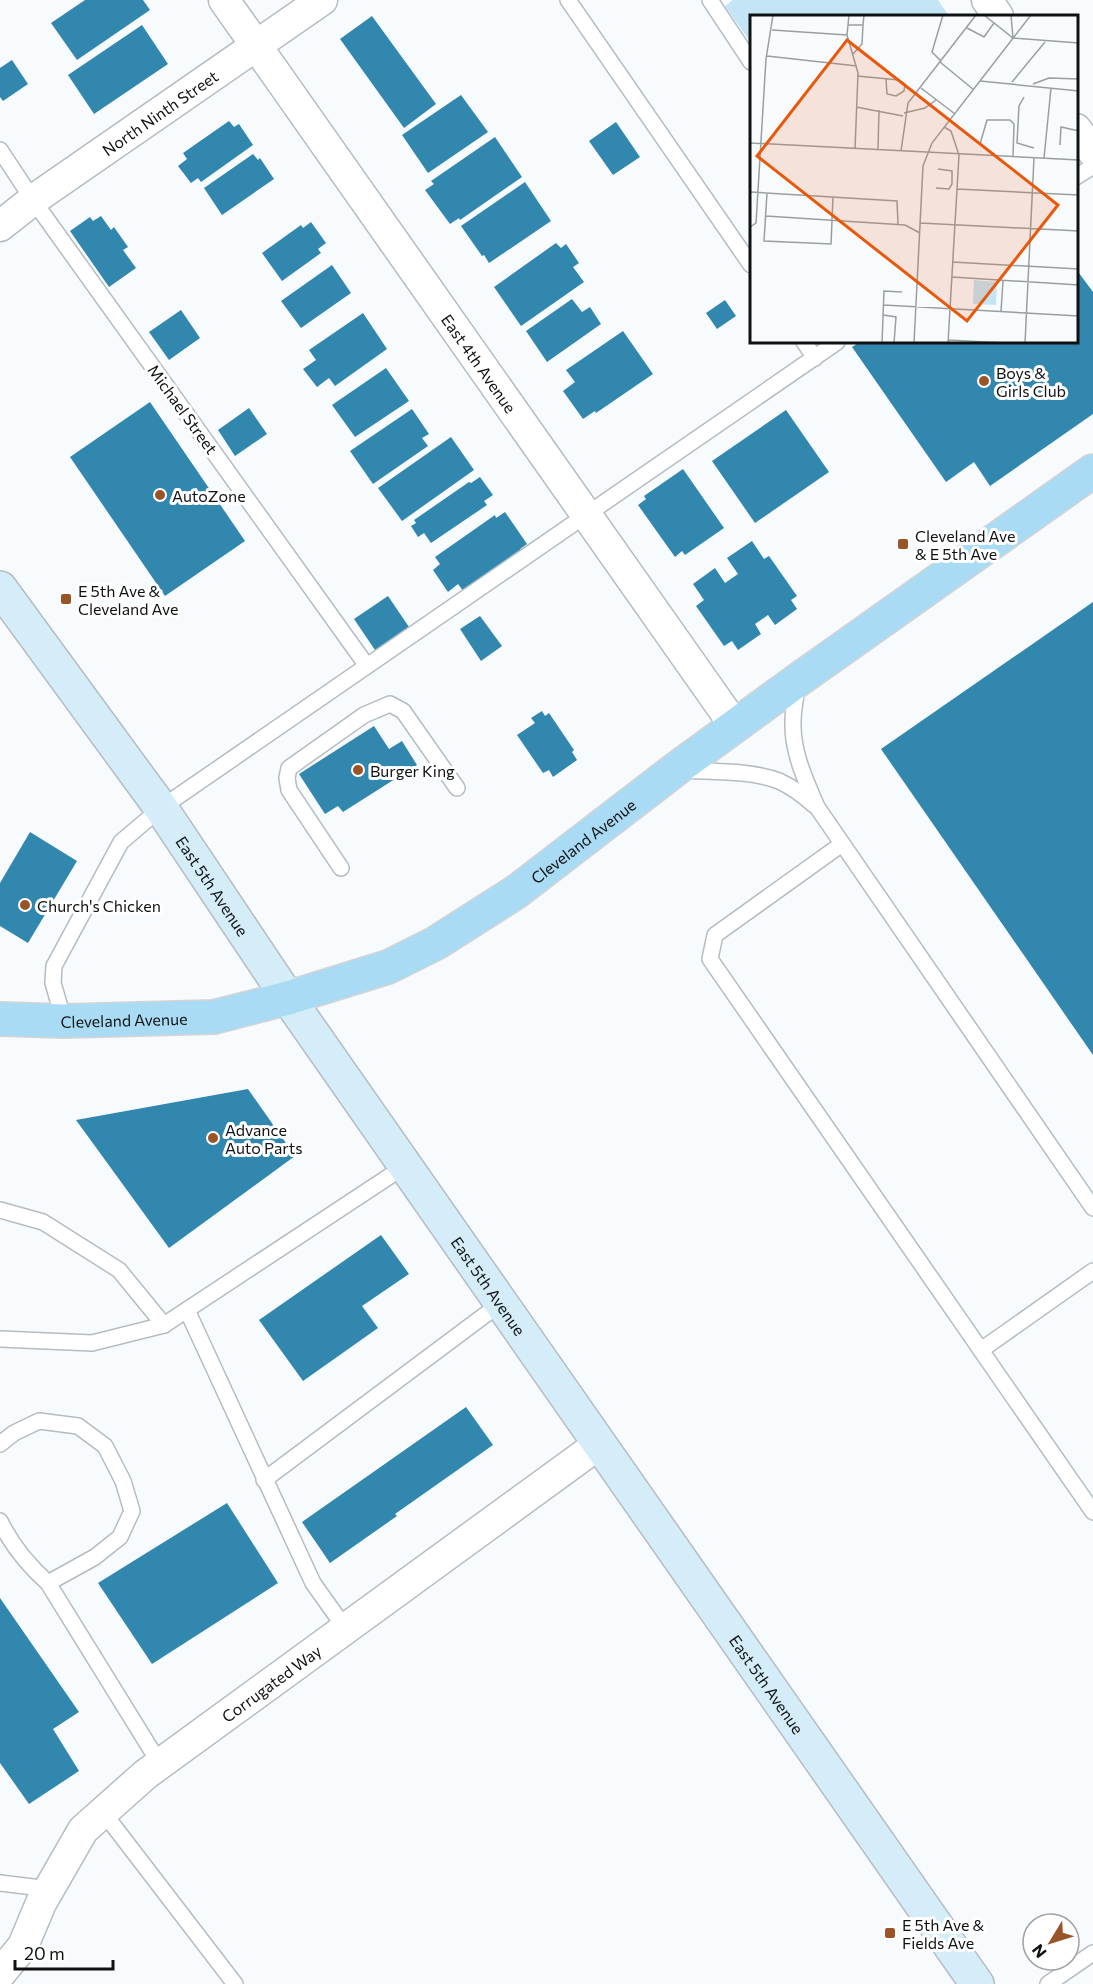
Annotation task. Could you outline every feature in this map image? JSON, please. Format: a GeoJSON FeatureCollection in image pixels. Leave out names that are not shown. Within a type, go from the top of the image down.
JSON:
{"type":"FeatureCollection","features":[{"type":"Feature","properties":{"kind":"main road","name":"Cleveland Avenue"},"geometry":{"type":"LineString","coordinates":[[0,1019],[64,1021],[214,1017],[288,998],[388,967],[436,943],[516,892],[676,769],[1093,471]]}},
{"type":"Feature","properties":{"kind":"main road","name":"East 5th Avenue"},"geometry":{"type":"LineString","coordinates":[[0,588],[161,808],[288,998],[977,1984]]}},
{"type":"Feature","properties":{"kind":"street","name":"East 4th Avenue"},"geometry":{"type":"LineString","coordinates":[[224,0],[735,726]]}},
{"type":"Feature","properties":{"kind":"street","name":"North Ninth Street"},"geometry":{"type":"LineString","coordinates":[[0,226],[33,200],[322,0]]}},
{"type":"Feature","properties":{"kind":"street"},"geometry":{"type":"LineString","coordinates":[[987,0],[997,15]]}},
{"type":"Feature","properties":{"kind":"street"},"geometry":{"type":"LineString","coordinates":[[1078,130],[1093,152]]}},
{"type":"Feature","properties":{"kind":"street","name":"Corrugated Way"},"geometry":{"type":"LineString","coordinates":[[0,1974],[23,1946],[41,1903],[83,1830],[103,1812],[146,1774],[599,1444]]}},
{"type":"Feature","properties":{"kind":"lane"},"geometry":{"type":"LineString","coordinates":[[568,0],[750,264]]}},
{"type":"Feature","properties":{"kind":"lane"},"geometry":{"type":"LineString","coordinates":[[710,0],[750,60]]}},
{"type":"Feature","properties":{"kind":"lane","name":"Michael Street"},"geometry":{"type":"LineString","coordinates":[[0,150],[33,200],[367,666]]}},
{"type":"Feature","properties":{"kind":"lane"},"geometry":{"type":"LineString","coordinates":[[1078,176],[1093,166]]}},
{"type":"Feature","properties":{"kind":"lane"},"geometry":{"type":"LineString","coordinates":[[805,344],[815,357]]}},
{"type":"Feature","properties":{"kind":"lane"},"geometry":{"type":"LineString","coordinates":[[64,1021],[53,983],[54,966],[121,842],[161,808],[834,344]]}},
{"type":"Feature","properties":{"kind":"lane"},"geometry":{"type":"LineString","coordinates":[[798,680],[793,720],[794,739],[799,765],[817,807],[1093,1208]]}},
{"type":"Feature","properties":{"kind":"lane"},"geometry":{"type":"LineString","coordinates":[[341,868],[289,790],[287,778],[289,768],[364,715],[390,704],[403,711],[457,788]]}},
{"type":"Feature","properties":{"kind":"lane"},"geometry":{"type":"LineString","coordinates":[[676,769],[754,775],[779,782],[817,807]]}},
{"type":"Feature","properties":{"kind":"lane"},"geometry":{"type":"LineString","coordinates":[[842,844],[715,935],[710,959],[1093,1512]]}},
{"type":"Feature","properties":{"kind":"lane"},"geometry":{"type":"LineString","coordinates":[[0,1339],[92,1343],[164,1325],[405,1166]]}},
{"type":"Feature","properties":{"kind":"lane"},"geometry":{"type":"LineString","coordinates":[[0,1210],[44,1222],[118,1269],[164,1325]]}},
{"type":"Feature","properties":{"kind":"lane"},"geometry":{"type":"LineString","coordinates":[[981,1350],[1093,1271]]}},
{"type":"Feature","properties":{"kind":"lane"},"geometry":{"type":"LineString","coordinates":[[264,1480],[501,1303]]}},
{"type":"Feature","properties":{"kind":"lane"},"geometry":{"type":"LineString","coordinates":[[187,1310],[313,1583],[345,1628]]}},
{"type":"Feature","properties":{"kind":"lane"},"geometry":{"type":"LineString","coordinates":[[0,1444],[14,1433],[39,1421],[78,1426],[105,1446],[123,1481],[132,1511],[120,1537],[95,1557],[48,1583]]}},
{"type":"Feature","properties":{"kind":"lane"},"geometry":{"type":"LineString","coordinates":[[0,1521],[30,1567],[48,1583],[160,1764]]}},
{"type":"Feature","properties":{"kind":"lane"},"geometry":{"type":"LineString","coordinates":[[103,1812],[235,1984]]}},
{"type":"Feature","properties":{"kind":"lane"},"geometry":{"type":"LineString","coordinates":[[0,1883],[49,1888]]}},
{"type":"Feature","properties":{"kind":"lane"},"geometry":{"type":"LineString","coordinates":[[1048,1984],[1093,1953]]}},
{"type":"Feature","properties":{"kind":"shaded area"},"geometry":{"type":"Polygon","coordinates":[[[733,0],[938,0],[948,15],[750,15],[750,42],[725,6],[733,0]]]}},
{"type":"Feature","properties":{"kind":"building"},"geometry":{"type":"Polygon","coordinates":[[[85,0],[143,0],[150,10],[77,60],[51,23],[85,0]]]}},
{"type":"Feature","properties":{"kind":"building"},"geometry":{"type":"Polygon","coordinates":[[[372,16],[436,104],[404,128],[340,39],[372,16]]]}},
{"type":"Feature","properties":{"kind":"building"},"geometry":{"type":"Polygon","coordinates":[[[142,25],[168,64],[94,114],[68,75],[142,25]]]}},
{"type":"Feature","properties":{"kind":"building"},"geometry":{"type":"Polygon","coordinates":[[[12,60],[28,84],[3,101],[0,97],[0,68],[12,60]]]}},
{"type":"Feature","properties":{"kind":"building"},"geometry":{"type":"Polygon","coordinates":[[[461,95],[488,132],[428,173],[402,135],[461,95]]]}},
{"type":"Feature","properties":{"kind":"building"},"geometry":{"type":"Polygon","coordinates":[[[229,121],[234,127],[239,124],[253,145],[201,182],[198,178],[191,183],[178,166],[187,159],[183,153],[229,121]]]}},
{"type":"Feature","properties":{"kind":"building"},"geometry":{"type":"Polygon","coordinates":[[[616,122],[640,157],[613,175],[589,141],[616,122]]]}},
{"type":"Feature","properties":{"kind":"building"},"geometry":{"type":"Polygon","coordinates":[[[495,137],[522,177],[460,220],[459,218],[450,224],[425,190],[434,184],[431,181],[495,137]]]}},
{"type":"Feature","properties":{"kind":"building"},"geometry":{"type":"Polygon","coordinates":[[[253,154],[258,160],[260,158],[274,179],[222,215],[204,188],[253,154]]]}},
{"type":"Feature","properties":{"kind":"building"},"geometry":{"type":"Polygon","coordinates":[[[525,182],[551,221],[489,263],[461,226],[525,182]]]}},
{"type":"Feature","properties":{"kind":"building"},"geometry":{"type":"Polygon","coordinates":[[[101,216],[111,230],[114,227],[128,247],[123,250],[136,268],[109,287],[70,231],[90,217],[93,221],[101,216]]]}},
{"type":"Feature","properties":{"kind":"building"},"geometry":{"type":"Polygon","coordinates":[[[311,222],[326,243],[318,249],[321,253],[282,281],[262,253],[301,225],[303,228],[311,222]]]}},
{"type":"Feature","properties":{"kind":"building"},"geometry":{"type":"Polygon","coordinates":[[[556,243],[561,248],[566,244],[579,263],[573,267],[584,282],[521,326],[494,287],[556,243]]]}},
{"type":"Feature","properties":{"kind":"building"},"geometry":{"type":"Polygon","coordinates":[[[332,265],[351,293],[301,328],[281,301],[332,265]]]}},
{"type":"Feature","properties":{"kind":"building","name":"Boys & Girls Club"},"geometry":{"type":"Polygon","coordinates":[[[1078,272],[1093,292],[1093,414],[990,486],[974,462],[946,482],[852,347],[857,344],[1078,344],[1078,272]]]}},
{"type":"Feature","properties":{"kind":"building"},"geometry":{"type":"Polygon","coordinates":[[[572,299],[582,312],[590,307],[601,324],[547,362],[526,331],[572,299]]]}},
{"type":"Feature","properties":{"kind":"building"},"geometry":{"type":"Polygon","coordinates":[[[725,300],[736,316],[717,329],[706,313],[725,300]]]}},
{"type":"Feature","properties":{"kind":"building"},"geometry":{"type":"Polygon","coordinates":[[[181,310],[200,338],[169,360],[149,332],[181,310]]]}},
{"type":"Feature","properties":{"kind":"building"},"geometry":{"type":"Polygon","coordinates":[[[363,313],[387,349],[335,386],[329,378],[317,387],[303,369],[316,360],[309,350],[363,313]]]}},
{"type":"Feature","properties":{"kind":"building"},"geometry":{"type":"Polygon","coordinates":[[[623,331],[653,374],[596,413],[595,411],[583,419],[563,391],[575,382],[566,370],[623,331]]]}},
{"type":"Feature","properties":{"kind":"building"},"geometry":{"type":"Polygon","coordinates":[[[386,368],[409,401],[355,437],[332,405],[386,368]]]}},
{"type":"Feature","properties":{"kind":"building"},"geometry":{"type":"Polygon","coordinates":[[[150,402],[245,541],[165,596],[70,457],[150,402]]]}},
{"type":"Feature","properties":{"kind":"building"},"geometry":{"type":"Polygon","coordinates":[[[249,408],[267,434],[235,456],[218,430],[249,408]]]}},
{"type":"Feature","properties":{"kind":"building"},"geometry":{"type":"Polygon","coordinates":[[[412,409],[429,434],[422,438],[428,446],[373,484],[350,451],[412,409]]]}},
{"type":"Feature","properties":{"kind":"building"},"geometry":{"type":"Polygon","coordinates":[[[786,410],[829,472],[755,523],[712,461],[786,410]]]}},
{"type":"Feature","properties":{"kind":"building"},"geometry":{"type":"Polygon","coordinates":[[[451,437],[474,470],[402,521],[378,488],[451,437]]]}},
{"type":"Feature","properties":{"kind":"building"},"geometry":{"type":"Polygon","coordinates":[[[683,469],[724,528],[685,555],[682,551],[675,557],[638,505],[646,499],[644,496],[683,469]]]}},
{"type":"Feature","properties":{"kind":"building"},"geometry":{"type":"Polygon","coordinates":[[[480,477],[493,495],[484,501],[487,505],[431,543],[424,533],[418,537],[411,526],[416,523],[414,520],[469,482],[480,477]]]}},
{"type":"Feature","properties":{"kind":"building"},"geometry":{"type":"Polygon","coordinates":[[[505,512],[527,544],[520,549],[522,552],[464,592],[458,584],[448,592],[433,570],[440,564],[435,557],[495,515],[496,518],[505,512]]]}},
{"type":"Feature","properties":{"kind":"building"},"geometry":{"type":"Polygon","coordinates":[[[752,541],[764,559],[769,556],[797,596],[791,600],[797,609],[775,625],[768,615],[755,624],[761,634],[738,650],[732,641],[724,646],[696,606],[704,600],[693,584],[715,568],[725,583],[738,574],[727,558],[752,541]]]}},
{"type":"Feature","properties":{"kind":"building"},"geometry":{"type":"Polygon","coordinates":[[[388,596],[409,627],[375,650],[354,619],[388,596]]]}},
{"type":"Feature","properties":{"kind":"building"},"geometry":{"type":"Polygon","coordinates":[[[1093,602],[1093,1055],[881,749],[1093,602]]]}},
{"type":"Feature","properties":{"kind":"building"},"geometry":{"type":"Polygon","coordinates":[[[480,616],[502,646],[481,661],[460,629],[480,616]]]}},
{"type":"Feature","properties":{"kind":"building"},"geometry":{"type":"Polygon","coordinates":[[[542,711],[545,716],[549,713],[574,750],[572,752],[577,760],[553,777],[549,770],[543,773],[517,735],[535,723],[531,718],[542,711]]]}},
{"type":"Feature","properties":{"kind":"building","name":"Burger King"},"geometry":{"type":"Polygon","coordinates":[[[374,726],[389,749],[402,741],[417,765],[343,812],[338,806],[325,814],[299,774],[374,726]]]}},
{"type":"Feature","properties":{"kind":"building","name":"Church's Chicken"},"geometry":{"type":"Polygon","coordinates":[[[30,832],[77,861],[28,943],[0,926],[0,883],[30,832]]]}},
{"type":"Feature","properties":{"kind":"building"},"geometry":{"type":"Polygon","coordinates":[[[248,1089],[295,1156],[169,1248],[76,1120],[248,1089]]]}},
{"type":"Feature","properties":{"kind":"building"},"geometry":{"type":"Polygon","coordinates":[[[381,1235],[409,1274],[362,1306],[378,1328],[303,1381],[259,1320],[381,1235]]]}},
{"type":"Feature","properties":{"kind":"building"},"geometry":{"type":"Polygon","coordinates":[[[466,1407],[493,1445],[330,1563],[302,1522],[466,1407]]]}},
{"type":"Feature","properties":{"kind":"building"},"geometry":{"type":"Polygon","coordinates":[[[227,1503],[278,1583],[152,1664],[98,1583],[227,1503]]]}},
{"type":"Feature","properties":{"kind":"building"},"geometry":{"type":"Polygon","coordinates":[[[0,1598],[79,1712],[53,1729],[79,1771],[29,1804],[0,1763],[0,1598]]]}},
{"type":"Feature","properties":{"kind":"place","name":"Boys & Girls Club"},"geometry":{"type":"Point","coordinates":[984,381]}},
{"type":"Feature","properties":{"kind":"place","name":"AutoZone"},"geometry":{"type":"Point","coordinates":[160,495]}},
{"type":"Feature","properties":{"kind":"place","name":"Cleveland Ave & E 5th Ave"},"geometry":{"type":"Point","coordinates":[903,544]}},
{"type":"Feature","properties":{"kind":"place","name":"E 5th Ave & Cleveland Ave"},"geometry":{"type":"Point","coordinates":[66,599]}},
{"type":"Feature","properties":{"kind":"place","name":"Burger King"},"geometry":{"type":"Point","coordinates":[358,770]}},
{"type":"Feature","properties":{"kind":"place","name":"Church's Chicken"},"geometry":{"type":"Point","coordinates":[25,905]}},
{"type":"Feature","properties":{"kind":"place","name":"Advance Auto Parts"},"geometry":{"type":"Point","coordinates":[213,1138]}},
{"type":"Feature","properties":{"kind":"place","name":"E 5th Ave & Fields Ave"},"geometry":{"type":"Point","coordinates":[890,1933]}}]}
